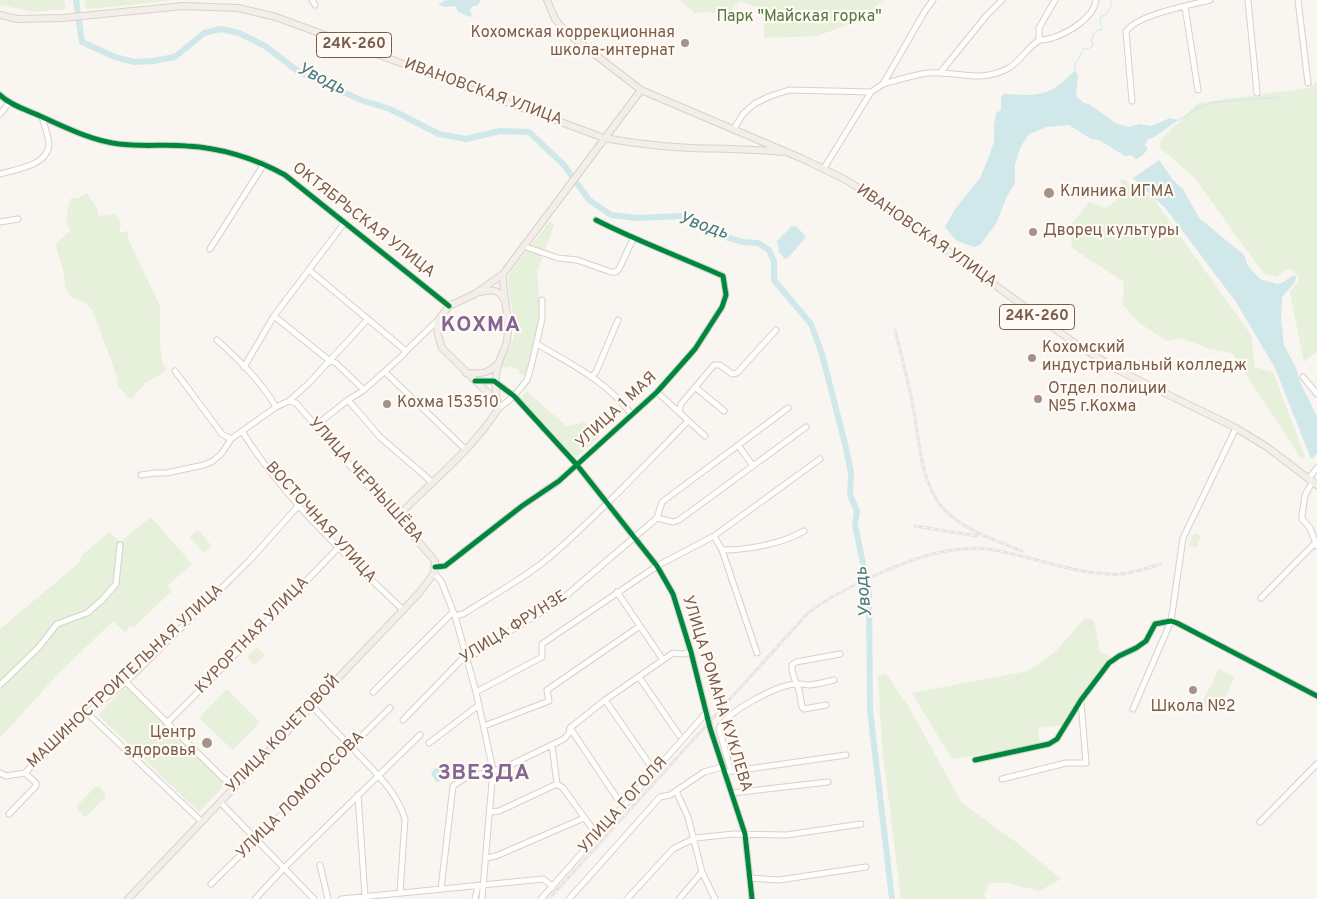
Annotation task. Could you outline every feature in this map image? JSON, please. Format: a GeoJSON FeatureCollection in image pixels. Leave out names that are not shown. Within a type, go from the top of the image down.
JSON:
{"type":"FeatureCollection","features":[{"type":"Feature","properties":{"kind":"main road","name":"ИВАНОВСКАЯ УЛИЦА"},"geometry":{"type":"LineString","coordinates":[[547,0],[555,19],[566,32],[641,90],[824,168],[889,208],[1055,330],[1094,356],[1116,369],[1236,428],[1267,447],[1313,482]]}},
{"type":"Feature","properties":{"kind":"main road","name":"ИВАНОВСКАЯ УЛИЦА"},"geometry":{"type":"LineString","coordinates":[[0,15],[17,19],[62,18],[183,6],[238,8],[285,20],[604,138],[670,147],[748,149],[787,153]]}},
{"type":"Feature","properties":{"kind":"main road"},"geometry":{"type":"LineString","coordinates":[[498,405],[442,348],[438,336],[438,320],[449,306],[474,294],[503,274],[641,90]]}},
{"type":"Feature","properties":{"kind":"main road"},"geometry":{"type":"LineString","coordinates":[[748,149],[754,143],[753,138]]}},
{"type":"Feature","properties":{"kind":"main road"},"geometry":{"type":"LineString","coordinates":[[401,518],[405,509],[492,419],[498,405],[494,380],[507,342],[508,326],[503,274]]}},
{"type":"Feature","properties":{"kind":"main road"},"geometry":{"type":"LineString","coordinates":[[474,294],[491,290],[499,292],[505,302]]}},
{"type":"Feature","properties":{"kind":"main road"},"geometry":{"type":"LineString","coordinates":[[466,373],[485,372],[492,369],[499,361]]}},
{"type":"Feature","properties":{"kind":"main road","name":"УЛИЦА ЧЕРНЫШЁВА"},"geometry":{"type":"LineString","coordinates":[[401,518],[404,525],[435,561],[434,570]]}},
{"type":"Feature","properties":{"kind":"main road","name":"УЛИЦА КОЧЕТОВОЙ"},"geometry":{"type":"LineString","coordinates":[[128,899],[420,592],[434,570]]}},
{"type":"Feature","properties":{"kind":"street"},"geometry":{"type":"LineString","coordinates":[[883,84],[934,0]]}},
{"type":"Feature","properties":{"kind":"street"},"geometry":{"type":"LineString","coordinates":[[940,73],[986,16],[1002,0]]}},
{"type":"Feature","properties":{"kind":"street"},"geometry":{"type":"LineString","coordinates":[[1039,40],[1039,28],[1055,0]]}},
{"type":"Feature","properties":{"kind":"street"},"geometry":{"type":"LineString","coordinates":[[824,168],[871,92],[883,84],[928,73],[979,77],[1004,70],[1011,67],[1039,40],[1050,39],[1068,33],[1081,23],[1096,0]]}},
{"type":"Feature","properties":{"kind":"street"},"geometry":{"type":"LineString","coordinates":[[1132,101],[1126,32],[1129,26],[1145,17],[1210,0]]}},
{"type":"Feature","properties":{"kind":"street"},"geometry":{"type":"LineString","coordinates":[[1248,0],[1257,93]]}},
{"type":"Feature","properties":{"kind":"street"},"geometry":{"type":"LineString","coordinates":[[1298,0],[1308,83]]}},
{"type":"Feature","properties":{"kind":"street"},"geometry":{"type":"LineString","coordinates":[[1185,7],[1198,90]]}},
{"type":"Feature","properties":{"kind":"street"},"geometry":{"type":"LineString","coordinates":[[734,129],[743,114],[754,104],[789,90],[871,92]]}},
{"type":"Feature","properties":{"kind":"street","name":"ОКТЯБРЬСКАЯ УЛИЦА"},"geometry":{"type":"LineString","coordinates":[[0,95],[10,102],[42,117],[94,139],[118,144],[190,146],[218,151],[264,164],[286,175],[449,306]]}},
{"type":"Feature","properties":{"kind":"street"},"geometry":{"type":"LineString","coordinates":[[0,114],[10,102]]}},
{"type":"Feature","properties":{"kind":"street"},"geometry":{"type":"LineString","coordinates":[[0,174],[36,163],[45,155],[49,145],[42,117]]}},
{"type":"Feature","properties":{"kind":"street"},"geometry":{"type":"LineString","coordinates":[[210,249],[264,164]]}},
{"type":"Feature","properties":{"kind":"street"},"geometry":{"type":"LineString","coordinates":[[0,222],[18,219]]}},
{"type":"Feature","properties":{"kind":"street"},"geometry":{"type":"LineString","coordinates":[[523,246],[558,258],[577,260],[616,272],[633,239],[596,220]]}},
{"type":"Feature","properties":{"kind":"street"},"geometry":{"type":"LineString","coordinates":[[244,367],[274,316],[345,222]]}},
{"type":"Feature","properties":{"kind":"street","name":"УЛИЦА 1 МАЯ"},"geometry":{"type":"LineString","coordinates":[[434,570],[445,566],[522,506],[559,480],[657,392],[695,349],[722,307],[726,295],[723,276],[679,256],[633,239]]}},
{"type":"Feature","properties":{"kind":"street"},"geometry":{"type":"LineString","coordinates":[[309,270],[406,351]]}},
{"type":"Feature","properties":{"kind":"street"},"geometry":{"type":"LineString","coordinates":[[498,405],[514,396],[527,380],[542,319],[542,300]]}},
{"type":"Feature","properties":{"kind":"street"},"geometry":{"type":"LineString","coordinates":[[274,316],[330,361],[336,363],[364,390]]}},
{"type":"Feature","properties":{"kind":"street"},"geometry":{"type":"LineString","coordinates":[[141,475],[155,472],[166,473],[204,465],[222,454],[231,439],[276,407],[289,401],[330,361],[368,318]]}},
{"type":"Feature","properties":{"kind":"street"},"geometry":{"type":"LineString","coordinates":[[315,426],[385,372],[438,320]]}},
{"type":"Feature","properties":{"kind":"street"},"geometry":{"type":"LineString","coordinates":[[591,377],[596,372],[618,320]]}},
{"type":"Feature","properties":{"kind":"street"},"geometry":{"type":"LineString","coordinates":[[679,412],[681,404],[714,365],[720,365],[729,373],[736,373],[776,330]]}},
{"type":"Feature","properties":{"kind":"street"},"geometry":{"type":"LineString","coordinates":[[424,332],[430,332],[438,336]]}},
{"type":"Feature","properties":{"kind":"street"},"geometry":{"type":"LineString","coordinates":[[217,340],[268,394],[276,407]]}},
{"type":"Feature","properties":{"kind":"street"},"geometry":{"type":"LineString","coordinates":[[537,344],[586,372],[603,385],[632,414]]}},
{"type":"Feature","properties":{"kind":"street"},"geometry":{"type":"LineString","coordinates":[[175,371],[222,434],[231,439]]}},
{"type":"Feature","properties":{"kind":"street"},"geometry":{"type":"LineString","coordinates":[[385,372],[465,449]]}},
{"type":"Feature","properties":{"kind":"street"},"geometry":{"type":"LineString","coordinates":[[1303,377],[1317,394]]}},
{"type":"Feature","properties":{"kind":"street"},"geometry":{"type":"LineString","coordinates":[[475,381],[494,380]]}},
{"type":"Feature","properties":{"kind":"street","name":"УЛИЦА РОМАНА КУКЛЕВА"},"geometry":{"type":"LineString","coordinates":[[494,380],[514,396],[577,465],[657,566],[673,594],[691,652],[710,728],[745,834],[752,899]]}},
{"type":"Feature","properties":{"kind":"street"},"geometry":{"type":"LineString","coordinates":[[695,388],[724,411]]}},
{"type":"Feature","properties":{"kind":"street"},"geometry":{"type":"LineString","coordinates":[[657,392],[705,436]]}},
{"type":"Feature","properties":{"kind":"street"},"geometry":{"type":"LineString","coordinates":[[348,400],[380,437],[432,482]]}},
{"type":"Feature","properties":{"kind":"street","name":"УЛИЦА ЧЕРНЫШЁВА"},"geometry":{"type":"LineString","coordinates":[[289,401],[296,404],[394,514],[401,518]]}},
{"type":"Feature","properties":{"kind":"street","name":"УЛИЦА ФРУНЗЕ"},"geometry":{"type":"LineString","coordinates":[[403,720],[466,655],[470,656],[476,653],[561,600],[656,518],[662,502],[788,408]]}},
{"type":"Feature","properties":{"kind":"street"},"geometry":{"type":"LineString","coordinates":[[373,692],[454,614],[463,614],[527,574],[551,555],[606,504],[688,421]]}},
{"type":"Feature","properties":{"kind":"street"},"geometry":{"type":"LineString","coordinates":[[656,518],[673,522],[679,520],[806,427]]}},
{"type":"Feature","properties":{"kind":"street"},"geometry":{"type":"LineString","coordinates":[[1133,709],[1171,621],[1183,538],[1236,428]]}},
{"type":"Feature","properties":{"kind":"street","name":"ВОСТОЧНАЯ УЛИЦА"},"geometry":{"type":"LineString","coordinates":[[242,431],[253,450],[299,505],[338,548],[403,610]]}},
{"type":"Feature","properties":{"kind":"street"},"geometry":{"type":"LineString","coordinates":[[738,445],[753,466]]}},
{"type":"Feature","properties":{"kind":"street"},"geometry":{"type":"LineString","coordinates":[[476,692],[542,656],[542,644],[657,566],[714,536],[820,459]]}},
{"type":"Feature","properties":{"kind":"street"},"geometry":{"type":"LineString","coordinates":[[1261,598],[1316,544],[1310,528],[1302,519],[1302,516],[1305,495],[1313,482],[1317,468]]}},
{"type":"Feature","properties":{"kind":"street","name":"МАШИНОСТРОИТЕЛЬНАЯ УЛИЦА"},"geometry":{"type":"LineString","coordinates":[[25,773],[68,728],[126,682],[249,561],[299,505]]}},
{"type":"Feature","properties":{"kind":"street"},"geometry":{"type":"LineString","coordinates":[[722,550],[782,541],[804,531]]}},
{"type":"Feature","properties":{"kind":"street"},"geometry":{"type":"LineString","coordinates":[[714,536],[722,550],[757,653]]}},
{"type":"Feature","properties":{"kind":"street"},"geometry":{"type":"LineString","coordinates":[[0,685],[39,647],[57,624],[87,612],[102,600],[116,584],[120,545]]}},
{"type":"Feature","properties":{"kind":"street","name":"КУРОРТНАЯ УЛИЦА"},"geometry":{"type":"LineString","coordinates":[[167,723],[338,548]]}},
{"type":"Feature","properties":{"kind":"street"},"geometry":{"type":"LineString","coordinates":[[434,570],[441,581],[454,614],[476,692],[493,770],[486,858],[475,899]]}},
{"type":"Feature","properties":{"kind":"street"},"geometry":{"type":"LineString","coordinates":[[617,592],[663,660]]}},
{"type":"Feature","properties":{"kind":"street"},"geometry":{"type":"LineString","coordinates":[[975,760],[1049,744],[1057,739],[1081,700],[1109,663],[1136,648],[1146,640],[1155,624],[1171,621],[1317,696]]}},
{"type":"Feature","properties":{"kind":"street"},"geometry":{"type":"LineString","coordinates":[[484,726],[548,702],[548,690],[640,626]]}},
{"type":"Feature","properties":{"kind":"street"},"geometry":{"type":"LineString","coordinates":[[441,889],[453,786],[465,778],[504,768],[564,739],[569,733],[570,728],[605,700],[663,660],[673,654],[691,652]]}},
{"type":"Feature","properties":{"kind":"street"},"geometry":{"type":"LineString","coordinates":[[826,705],[804,709],[802,707],[792,665],[796,662],[840,654]]}},
{"type":"Feature","properties":{"kind":"street"},"geometry":{"type":"LineString","coordinates":[[639,677],[679,735]]}},
{"type":"Feature","properties":{"kind":"street"},"geometry":{"type":"LineString","coordinates":[[731,771],[720,735],[721,726],[739,708],[770,692],[795,684],[811,684],[834,680]]}},
{"type":"Feature","properties":{"kind":"street"},"geometry":{"type":"LineString","coordinates":[[126,682],[223,778],[235,786]]}},
{"type":"Feature","properties":{"kind":"street"},"geometry":{"type":"LineString","coordinates":[[605,700],[650,765]]}},
{"type":"Feature","properties":{"kind":"street"},"geometry":{"type":"LineString","coordinates":[[1002,779],[1066,763],[1086,763],[1081,700]]}},
{"type":"Feature","properties":{"kind":"street"},"geometry":{"type":"LineString","coordinates":[[429,743],[479,705]]}},
{"type":"Feature","properties":{"kind":"street"},"geometry":{"type":"LineString","coordinates":[[312,706],[379,776],[402,808],[405,818],[400,893]]}},
{"type":"Feature","properties":{"kind":"street","name":"УЛИЦА ЛОМОНОСОВА"},"geometry":{"type":"LineString","coordinates":[[211,884],[258,840],[390,708]]}},
{"type":"Feature","properties":{"kind":"street"},"geometry":{"type":"LineString","coordinates":[[87,712],[201,821]]}},
{"type":"Feature","properties":{"kind":"street","name":"УЛИЦА ГОГОЛЯ"},"geometry":{"type":"LineString","coordinates":[[542,899],[707,714]]}},
{"type":"Feature","properties":{"kind":"street"},"geometry":{"type":"LineString","coordinates":[[570,728],[620,801]]}},
{"type":"Feature","properties":{"kind":"street"},"geometry":{"type":"LineString","coordinates":[[255,899],[284,868],[420,735]]}},
{"type":"Feature","properties":{"kind":"street"},"geometry":{"type":"LineString","coordinates":[[552,745],[557,784],[563,788],[592,828]]}},
{"type":"Feature","properties":{"kind":"street"},"geometry":{"type":"LineString","coordinates":[[569,899],[660,796],[670,795],[704,772],[731,771],[846,755]]}},
{"type":"Feature","properties":{"kind":"street"},"geometry":{"type":"LineString","coordinates":[[1260,822],[1317,764]]}},
{"type":"Feature","properties":{"kind":"street"},"geometry":{"type":"LineString","coordinates":[[0,773],[6,776],[25,773],[36,783],[36,786],[10,814]]}},
{"type":"Feature","properties":{"kind":"street"},"geometry":{"type":"LineString","coordinates":[[732,793],[828,782]]}},
{"type":"Feature","properties":{"kind":"street"},"geometry":{"type":"LineString","coordinates":[[490,812],[499,811],[557,784]]}},
{"type":"Feature","properties":{"kind":"street"},"geometry":{"type":"LineString","coordinates":[[676,791],[695,838],[702,872],[715,899]]}},
{"type":"Feature","properties":{"kind":"street"},"geometry":{"type":"LineString","coordinates":[[358,796],[365,896]]}},
{"type":"Feature","properties":{"kind":"street"},"geometry":{"type":"LineString","coordinates":[[220,802],[314,899]]}},
{"type":"Feature","properties":{"kind":"street"},"geometry":{"type":"LineString","coordinates":[[486,858],[496,856],[584,818]]}},
{"type":"Feature","properties":{"kind":"street"},"geometry":{"type":"LineString","coordinates":[[627,899],[673,849],[695,838],[745,834],[786,835],[861,824]]}},
{"type":"Feature","properties":{"kind":"street"},"geometry":{"type":"LineString","coordinates":[[320,865],[328,899]]}},
{"type":"Feature","properties":{"kind":"street"},"geometry":{"type":"LineString","coordinates":[[750,878],[779,880],[866,867]]}},
{"type":"Feature","properties":{"kind":"street"},"geometry":{"type":"LineString","coordinates":[[678,899],[702,872]]}},
{"type":"Feature","properties":{"kind":"street"},"geometry":{"type":"LineString","coordinates":[[341,899],[365,896],[380,897],[400,893],[543,879],[552,888]]}},
{"type":"Feature","properties":{"kind":"street"},"geometry":{"type":"LineString","coordinates":[[480,885],[482,899]]}},
{"type":"Feature","properties":{"kind":"green space"},"geometry":{"type":"Polygon","coordinates":[[[0,0],[64,0],[66,9],[34,12],[0,5],[0,0]]]}},
{"type":"Feature","properties":{"kind":"green space"},"geometry":{"type":"Polygon","coordinates":[[[84,0],[170,0],[170,1],[86,9],[84,0]]]}},
{"type":"Feature","properties":{"kind":"green space","name":"Парк \"Майская горка\""},"geometry":{"type":"Polygon","coordinates":[[[679,0],[885,0],[847,25],[817,36],[764,38],[765,10],[741,1],[734,5],[728,16],[709,12],[695,13],[679,0]]]}},
{"type":"Feature","properties":{"kind":"green space"},"geometry":{"type":"Polygon","coordinates":[[[1317,81],[1317,351],[1304,362],[1290,292],[1299,280],[1297,275],[1289,268],[1277,277],[1263,273],[1194,177],[1159,147],[1162,139],[1198,103],[1309,88],[1317,81]]]}},
{"type":"Feature","properties":{"kind":"green space"},"geometry":{"type":"Polygon","coordinates":[[[1121,179],[1153,198],[1251,335],[1255,367],[1273,372],[1305,456],[1302,460],[1232,353],[1210,349],[1181,338],[1167,341],[1138,322],[1123,305],[1124,282],[1072,248],[1070,226],[1089,202],[1106,208],[1121,196],[1121,179]]]}},
{"type":"Feature","properties":{"kind":"green space"},"geometry":{"type":"Polygon","coordinates":[[[87,193],[98,210],[98,216],[115,214],[121,223],[119,233],[127,231],[129,241],[160,306],[162,363],[167,368],[164,372],[145,383],[132,399],[118,386],[116,374],[92,309],[82,301],[72,298],[66,290],[63,269],[55,244],[70,231],[67,215],[71,198],[79,198],[87,193]]]}},
{"type":"Feature","properties":{"kind":"green space"},"geometry":{"type":"Polygon","coordinates":[[[550,221],[554,225],[537,272],[541,321],[531,365],[525,376],[519,374],[519,370],[509,366],[505,368],[500,365],[512,343],[515,328],[508,282],[509,274],[550,221]]]}},
{"type":"Feature","properties":{"kind":"green space"},"geometry":{"type":"Polygon","coordinates":[[[527,391],[566,426],[581,423],[583,420],[599,437],[576,458],[519,399],[527,391]]]}},
{"type":"Feature","properties":{"kind":"green space"},"geometry":{"type":"Polygon","coordinates":[[[151,517],[192,564],[167,586],[172,591],[133,628],[131,626],[125,632],[113,621],[57,675],[0,738],[0,629],[79,563],[82,555],[109,532],[120,542],[151,517]]]}},
{"type":"Feature","properties":{"kind":"green space"},"geometry":{"type":"Polygon","coordinates":[[[198,530],[212,546],[204,553],[190,537],[198,530]]]}},
{"type":"Feature","properties":{"kind":"green space"},"geometry":{"type":"Polygon","coordinates":[[[1194,533],[1201,536],[1196,548],[1189,545],[1194,533]]]}},
{"type":"Feature","properties":{"kind":"green space"},"geometry":{"type":"Polygon","coordinates":[[[1085,618],[1094,620],[1100,652],[1111,657],[1062,725],[1038,728],[1040,744],[952,759],[912,693],[1028,671],[1056,651],[1085,618]]]}},
{"type":"Feature","properties":{"kind":"green space"},"geometry":{"type":"Polygon","coordinates":[[[257,647],[265,655],[254,665],[247,657],[257,647]]]}},
{"type":"Feature","properties":{"kind":"green space"},"geometry":{"type":"Polygon","coordinates":[[[1219,669],[1235,677],[1217,713],[1201,705],[1219,669]]]}},
{"type":"Feature","properties":{"kind":"green space"},"geometry":{"type":"Polygon","coordinates":[[[886,674],[909,707],[961,802],[1020,845],[1061,879],[1039,891],[1008,883],[990,883],[984,894],[986,899],[901,899],[882,746],[878,675],[886,674]]]}},
{"type":"Feature","properties":{"kind":"green space"},"geometry":{"type":"Polygon","coordinates":[[[126,686],[226,784],[199,812],[98,715],[126,686]]]}},
{"type":"Feature","properties":{"kind":"green space"},"geometry":{"type":"Polygon","coordinates":[[[227,689],[260,722],[233,750],[199,718],[227,689]]]}},
{"type":"Feature","properties":{"kind":"green space"},"geometry":{"type":"Polygon","coordinates":[[[95,787],[99,787],[105,793],[105,797],[87,816],[83,816],[76,807],[95,787]]]}},
{"type":"Feature","properties":{"kind":"water"},"geometry":{"type":"Polygon","coordinates":[[[445,0],[481,0],[477,6],[473,6],[470,9],[472,16],[470,17],[458,12],[456,6],[446,7],[438,5],[445,0]]]}},
{"type":"Feature","properties":{"kind":"water"},"geometry":{"type":"Polygon","coordinates":[[[1075,70],[1078,75],[1076,96],[1117,124],[1130,127],[1139,124],[1151,126],[1170,118],[1179,120],[1147,140],[1145,145],[1148,149],[1136,159],[1131,155],[1125,156],[1099,140],[1091,139],[1069,125],[1047,127],[1029,134],[1020,148],[1015,165],[1015,184],[1007,196],[996,224],[980,245],[974,247],[957,241],[945,227],[955,209],[980,178],[994,141],[996,113],[1001,110],[1001,98],[1004,94],[1027,95],[1051,90],[1075,70]]]}},
{"type":"Feature","properties":{"kind":"water"},"geometry":{"type":"Polygon","coordinates":[[[1159,160],[1173,180],[1183,189],[1199,218],[1244,255],[1248,266],[1260,279],[1277,284],[1292,276],[1296,276],[1295,282],[1282,297],[1281,319],[1284,345],[1317,416],[1317,454],[1311,459],[1275,368],[1236,302],[1166,209],[1133,178],[1159,160]]]}},
{"type":"Feature","properties":{"kind":"water"},"geometry":{"type":"Polygon","coordinates":[[[792,226],[797,227],[806,237],[785,259],[779,252],[777,241],[792,226]]]}},
{"type":"Feature","properties":{"kind":"water"},"geometry":{"type":"Polygon","coordinates":[[[444,764],[452,768],[455,775],[447,780],[436,782],[431,774],[434,769],[444,764]]]}},
{"type":"Feature","properties":{"kind":"waterway","name":"Уводь"},"geometry":{"type":"LineString","coordinates":[[76,0],[82,42],[115,57],[134,62],[175,57],[204,33],[221,29],[239,33],[265,46],[299,72],[361,100],[390,109],[439,134],[466,139],[500,131],[529,132],[564,165],[589,200],[611,215],[637,218],[681,216],[719,235],[743,242],[758,243],[769,250],[774,262],[774,280],[811,324],[822,354],[851,473],[850,495],[857,511],[855,525],[869,593],[870,710],[892,899]]}},
{"type":"Feature","properties":{"kind":"waterway"},"geometry":{"type":"LineString","coordinates":[[1075,70],[1075,65],[1084,48],[1088,49],[1093,46],[1091,39],[1093,35],[1096,31],[1102,29],[1101,16],[1105,16],[1112,5],[1110,0]]}},
{"type":"Feature","properties":{"kind":"waterway"},"geometry":{"type":"LineString","coordinates":[[1179,120],[1196,109],[1215,102],[1282,97]]}},
{"type":"Feature","properties":{"kind":"railway"},"geometry":{"type":"LineString","coordinates":[[895,330],[912,401],[924,470],[934,496],[942,507],[959,522],[990,538],[1022,551]]}},
{"type":"Feature","properties":{"kind":"railway"},"geometry":{"type":"LineString","coordinates":[[915,526],[977,536]]}},
{"type":"Feature","properties":{"kind":"railway"},"geometry":{"type":"LineString","coordinates":[[549,899],[808,613],[843,591],[908,562],[950,550],[994,550],[1072,569],[1104,574],[1130,573],[1160,564]]}},
{"type":"Feature","properties":{"kind":"cycle path"},"geometry":{"type":"LineString","coordinates":[[0,95],[19,107],[99,140],[128,145],[179,145],[213,149],[238,155],[274,169],[285,175],[449,306]]}},
{"type":"Feature","properties":{"kind":"cycle path"},"geometry":{"type":"LineString","coordinates":[[435,567],[445,566],[522,506],[559,481],[657,392],[695,349],[722,307],[726,295],[723,276],[596,220]]}},
{"type":"Feature","properties":{"kind":"cycle path"},"geometry":{"type":"LineString","coordinates":[[475,381],[494,381],[514,396],[577,465],[657,566],[673,594],[691,652],[710,728],[745,834],[752,899]]}},
{"type":"Feature","properties":{"kind":"cycle path"},"geometry":{"type":"LineString","coordinates":[[975,760],[1049,744],[1057,739],[1081,700],[1109,663],[1146,641],[1155,624],[1171,621],[1317,696]]}},
{"type":"Feature","properties":{"kind":"place","name":"Кохомская коррекционная школа-интернат"},"geometry":{"type":"Point","coordinates":[685,43]}},
{"type":"Feature","properties":{"kind":"place","name":"Клиника ИГМА"},"geometry":{"type":"Point","coordinates":[1049,193]}},
{"type":"Feature","properties":{"kind":"place","name":"Дворец культуры"},"geometry":{"type":"Point","coordinates":[1033,232]}},
{"type":"Feature","properties":{"kind":"place","name":"Кохомский индустриальный колледж"},"geometry":{"type":"Point","coordinates":[1032,358]}},
{"type":"Feature","properties":{"kind":"place","name":"Отдел полиции №5 г.Кохма"},"geometry":{"type":"Point","coordinates":[1038,399]}},
{"type":"Feature","properties":{"kind":"place","name":"Кохма 153510"},"geometry":{"type":"Point","coordinates":[387,404]}},
{"type":"Feature","properties":{"kind":"place","name":"Школа №2"},"geometry":{"type":"Point","coordinates":[1193,690]}},
{"type":"Feature","properties":{"kind":"place","name":"Центр здоровья"},"geometry":{"type":"Point","coordinates":[207,743]}},
{"type":"Feature","properties":{"kind":"district","name":"КОХМА"},"geometry":{"type":"Point","coordinates":[481,327]}},
{"type":"Feature","properties":{"kind":"district","name":"ЗВЕЗДА"},"geometry":{"type":"Point","coordinates":[484,775]}}]}
